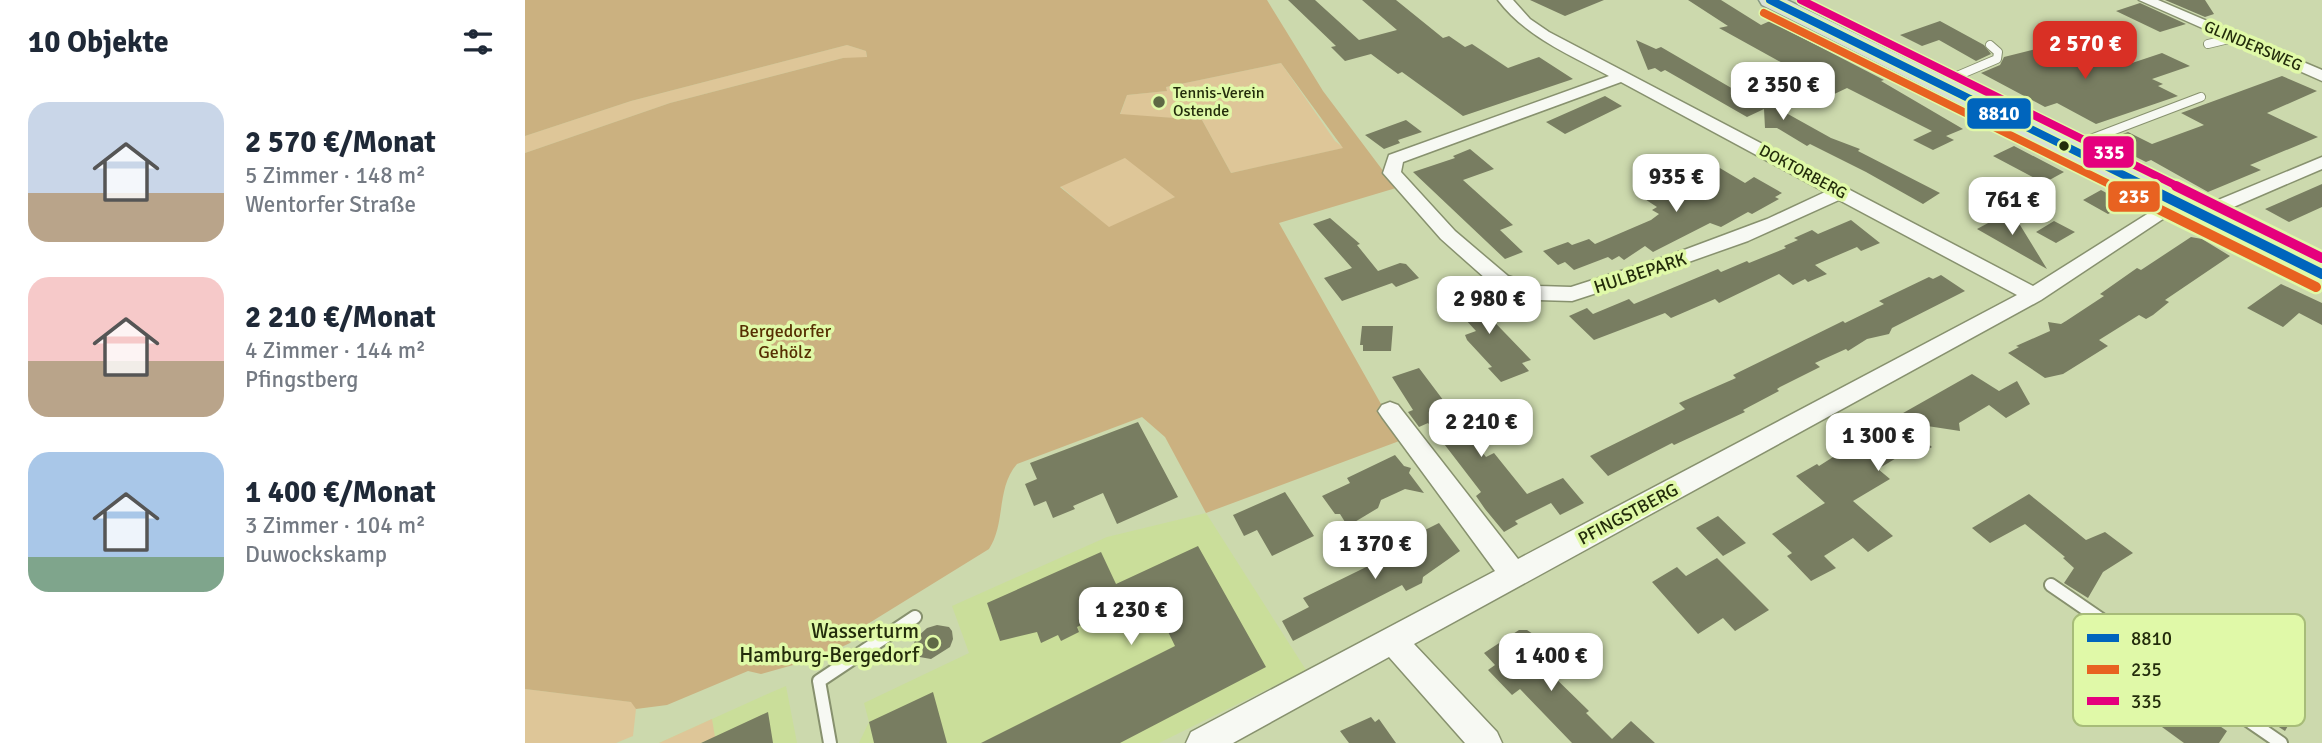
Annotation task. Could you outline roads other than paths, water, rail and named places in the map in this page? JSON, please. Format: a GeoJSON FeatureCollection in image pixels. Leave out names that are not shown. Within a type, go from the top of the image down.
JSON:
{"type":"FeatureCollection","features":[{"type":"Feature","properties":{"kind":"main road"},"geometry":{"type":"LineString","coordinates":[[1778,1],[1938,84],[2322,274]]}},
{"type":"Feature","properties":{"kind":"street","name":"DOKTORBERG"},"geometry":{"type":"LineString","coordinates":[[1505,0],[1525,22],[1544,35],[2034,295]]}},
{"type":"Feature","properties":{"kind":"street","name":"GLINDERSWEG"},"geometry":{"type":"LineString","coordinates":[[2145,0],[2322,76]]}},
{"type":"Feature","properties":{"kind":"street","name":"HULBEPARK"},"geometry":{"type":"LineString","coordinates":[[1620,77],[1395,159],[1392,173],[1448,235],[1501,281],[1554,295],[1572,295],[1703,253],[1780,223],[1840,192]]}},
{"type":"Feature","properties":{"kind":"street","name":"PFINGSTBERG"},"geometry":{"type":"LineString","coordinates":[[1202,743],[2034,295],[2190,208],[2322,162]]}},
{"type":"Feature","properties":{"kind":"street"},"geometry":{"type":"LineString","coordinates":[[1390,411],[1514,575]]}},
{"type":"Feature","properties":{"kind":"street"},"geometry":{"type":"LineString","coordinates":[[1393,640],[1486,743]]}},
{"type":"Feature","properties":{"kind":"lane"},"geometry":{"type":"LineString","coordinates":[[2208,44],[2233,38]]}},
{"type":"Feature","properties":{"kind":"lane"},"geometry":{"type":"LineString","coordinates":[[1938,84],[1997,59],[1998,52],[1990,44]]}},
{"type":"Feature","properties":{"kind":"lane"},"geometry":{"type":"LineString","coordinates":[[2067,148],[2201,97]]}},
{"type":"Feature","properties":{"kind":"lane"},"geometry":{"type":"LineString","coordinates":[[2052,585],[2094,614]]}},
{"type":"Feature","properties":{"kind":"lane"},"geometry":{"type":"LineString","coordinates":[[830,743],[819,681],[915,617]]}},
{"type":"Feature","properties":{"kind":"lane"},"geometry":{"type":"LineString","coordinates":[[2256,726],[2281,743]]}},
{"type":"Feature","properties":{"kind":"place","name":"Tennis-Verein Ostende"},"geometry":{"type":"Point","coordinates":[1159,102]}},
{"type":"Feature","properties":{"kind":"place","name":"Wasserturm Hamburg-Bergedorf"},"geometry":{"type":"Point","coordinates":[933,643]}},
{"type":"Feature","properties":{"kind":"park label","name":"Bergedorfer Gehölz"},"geometry":{"type":"Point","coordinates":[785,341]}}]}
